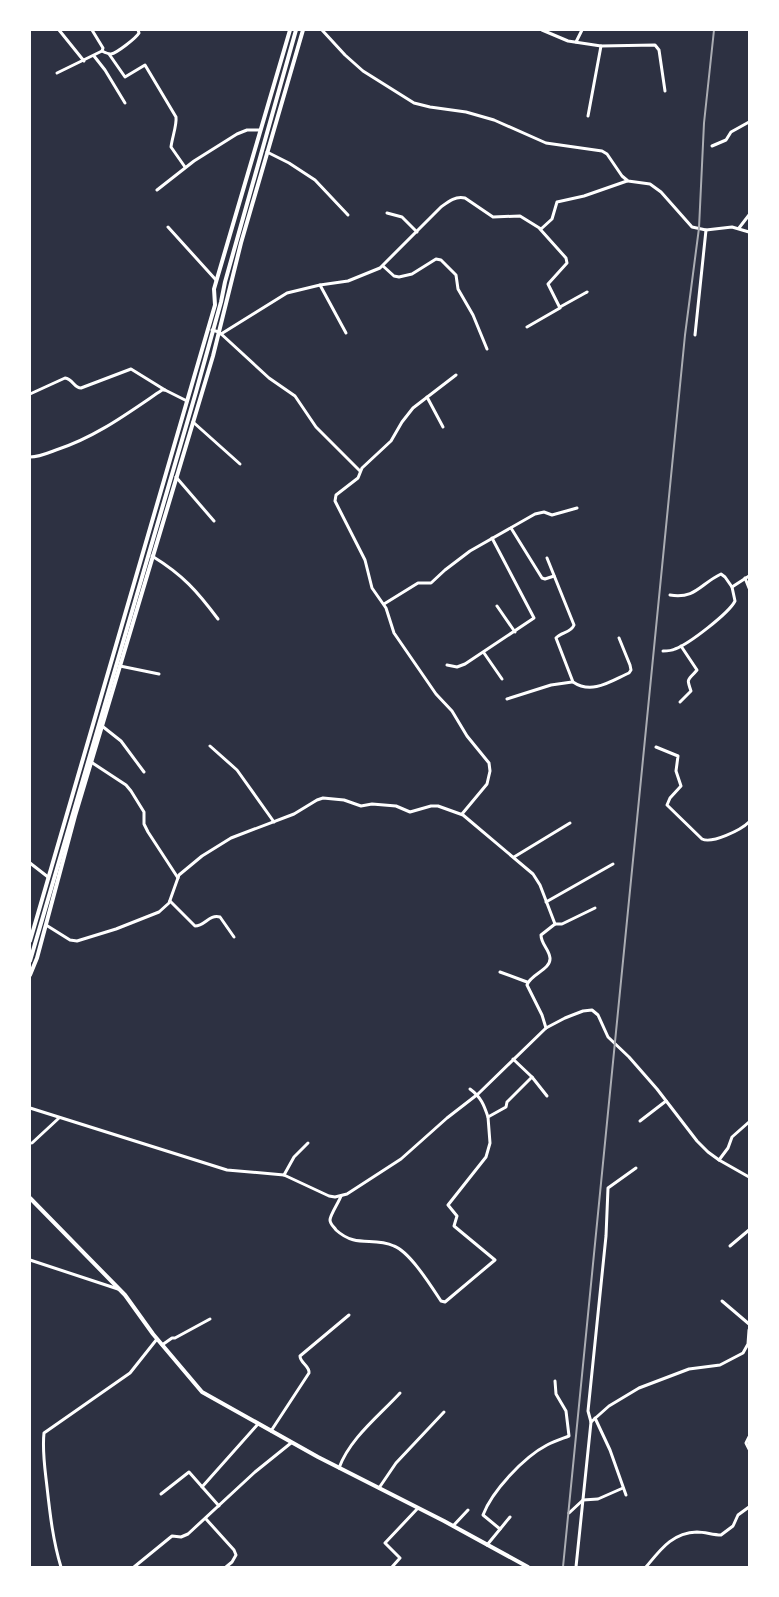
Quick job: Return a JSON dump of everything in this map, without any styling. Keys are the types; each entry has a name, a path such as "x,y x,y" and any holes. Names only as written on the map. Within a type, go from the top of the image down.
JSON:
{"street":[{"path":"59,30 84,62"},
{"path":"92,30 103,48 102,51"},
{"path":"109,54 136,37 139,33 138,30"},
{"path":"30,941 215,305 214,289 216,280 290,30"},
{"path":"30,961 196,392 296,30"},
{"path":"30,975 37,958 91,762 220,333 241,243 303,30"},
{"path":"322,30 345,56 363,71 408,100 430,107 460,111 494,120 546,143 602,151 607,154 622,176 628,181"},
{"path":"542,30 568,40 602,46 652,44 658,46 665,91"},
{"path":"576,42 582,30"},
{"path":"588,116 602,46"},
{"path":"57,73 84,62 102,51"},
{"path":"102,51 109,54 125,77 145,65 176,117 177,121 173,130 175,135 171,147 186,167"},
{"path":"94,56 106,70 126,103"},
{"path":"712,146 726,140 731,132 749,122"},
{"path":"157,190 186,167 238,134 247,130 259,130"},
{"path":"268,152 315,180 348,215"},
{"path":"539,229 543,228 552,219 557,202 584,196 628,181 645,182 656,187 692,227 706,230 726,227 739,228 749,232"},
{"path":"220,333 287,293 348,281 383,266 441,207 451,199 459,197 470,200 493,217 520,216 539,229 567,260 567,263 548,284 560,307"},
{"path":"386,213 402,217 417,232"},
{"path":"739,228 749,215"},
{"path":"168,227 216,280"},
{"path":"695,336 706,230"},
{"path":"383,266 394,276 399,277 412,274 436,259 441,260 456,275 458,289 473,315 487,349"},
{"path":"320,285 346,333"},
{"path":"527,327 587,292"},
{"path":"208,328 220,333 269,378 295,396 316,426 360,471"},
{"path":"30,394 65,378 70,380 76,387 81,388 131,369 187,401"},
{"path":"456,375 408,413 386,447 360,471 358,478 336,495 335,501 366,560 372,588 389,613 394,633 436,694 452,711 489,763 490,771 487,784 462,814"},
{"path":"30,457 37,457 78,443 100,432 162,390 165,390"},
{"path":"426,397 444,427"},
{"path":"192,422 240,464"},
{"path":"176,477 214,521"},
{"path":"384,604 418,583 431,583 459,559 492,538 541,512 552,515 577,508"},
{"path":"511,528 542,578 554,576"},
{"path":"447,665 452,667 462,666 534,620 534,616 492,538"},
{"path":"152,556 182,576 196,590 218,619"},
{"path":"547,558 574,625 571,630 558,635 556,641 573,682"},
{"path":"663,651 681,646 729,609 735,601 732,587 725,576 720,574 695,592 681,597 670,595"},
{"path":"732,587 747,577 749,588"},
{"path":"497,606 515,632"},
{"path":"507,699 551,685 573,682 584,688 593,688 629,673 631,670 630,666 619,638"},
{"path":"680,702 691,691 687,682 697,670 681,646"},
{"path":"484,652 502,679"},
{"path":"120,666 159,674"},
{"path":"102,726 121,740 144,772"},
{"path":"210,746 236,770 274,822"},
{"path":"656,747 678,756 676,771 681,786 670,798 667,805 702,839 707,841 716,839 738,830 749,822"},
{"path":"91,762 126,785 131,791 144,812 144,824 148,832 178,878"},
{"path":"45,924 70,940 83,940 159,912 165,908 170,900 178,878 202,856 231,838 294,814 323,798 344,800 361,806 372,804 396,806 410,812 430,806 438,806 462,814 514,857 536,879 555,924"},
{"path":"514,857 570,824"},
{"path":"30,863 48,877"},
{"path":"546,902 613,864"},
{"path":"170,900 195,926 199,926 211,917 220,917 234,937"},
{"path":"527,982 549,962 549,956 540,938 541,935 555,924 562,924 595,908"},
{"path":"500,972 527,982"},
{"path":"527,982 531,997 542,1015 546,1028"},
{"path":"30,1108 227,1170 284,1175 329,1196 341,1196 391,1166 478,1094 546,1028 588,1010 595,1011 608,1037 629,1057 697,1141 719,1160 749,1177"},
{"path":"513,1059 532,1077 547,1096"},
{"path":"488,1117 506,1107 507,1102 532,1077"},
{"path":"341,1196 330,1218 331,1224 349,1240 396,1246 422,1272 441,1301 445,1302 495,1260 454,1226 457,1216 448,1205 486,1157 490,1143 488,1117 483,1102 478,1094 470,1089"},
{"path":"640,1121 666,1102"},
{"path":"32,1143 59,1118"},
{"path":"719,1160 728,1148 732,1137 749,1122"},
{"path":"284,1175 294,1157 308,1143"},
{"path":"576,1567 591,1422 588,1411 606,1236 608,1188 636,1168"},
{"path":"30,1198 119,1289 157,1340 202,1392 291,1443 453,1526 528,1567"},
{"path":"730,1246 749,1230"},
{"path":"30,1260 119,1289"},
{"path":"722,1301 749,1324"},
{"path":"271,1432 309,1373 309,1369 301,1361 300,1356 349,1315"},
{"path":"162,1345 210,1319"},
{"path":"591,1422 609,1406 639,1388 689,1369 716,1366 745,1351 749,1340 749,1330"},
{"path":"61,1567 50,1511 43,1445 44,1433 130,1373 157,1340"},
{"path":"500,1529 483,1515 500,1487 533,1454 554,1441 569,1436 566,1412 556,1394 554,1381"},
{"path":"339,1468 352,1444 400,1393"},
{"path":"379,1488 396,1463 444,1412"},
{"path":"595,1418 610,1450 626,1495"},
{"path":"202,1487 258,1424"},
{"path":"749,1438 746,1443 749,1449"},
{"path":"134,1567 172,1536 184,1536 206,1520 255,1472 291,1443"},
{"path":"161,1494 189,1472 219,1506"},
{"path":"569,1513 584,1500 598,1499 623,1488"},
{"path":"646,1567 674,1538 699,1532 721,1535 733,1526 738,1515 749,1507"},
{"path":"392,1567 400,1558 385,1543 418,1508"},
{"path":"453,1526 468,1510"},
{"path":"488,1545 510,1517"},
{"path":"206,1520 234,1550 236,1555 226,1567"}],"railway":[{"path":"563,1567 685,335 699,228 704,123 714,30"}]}
